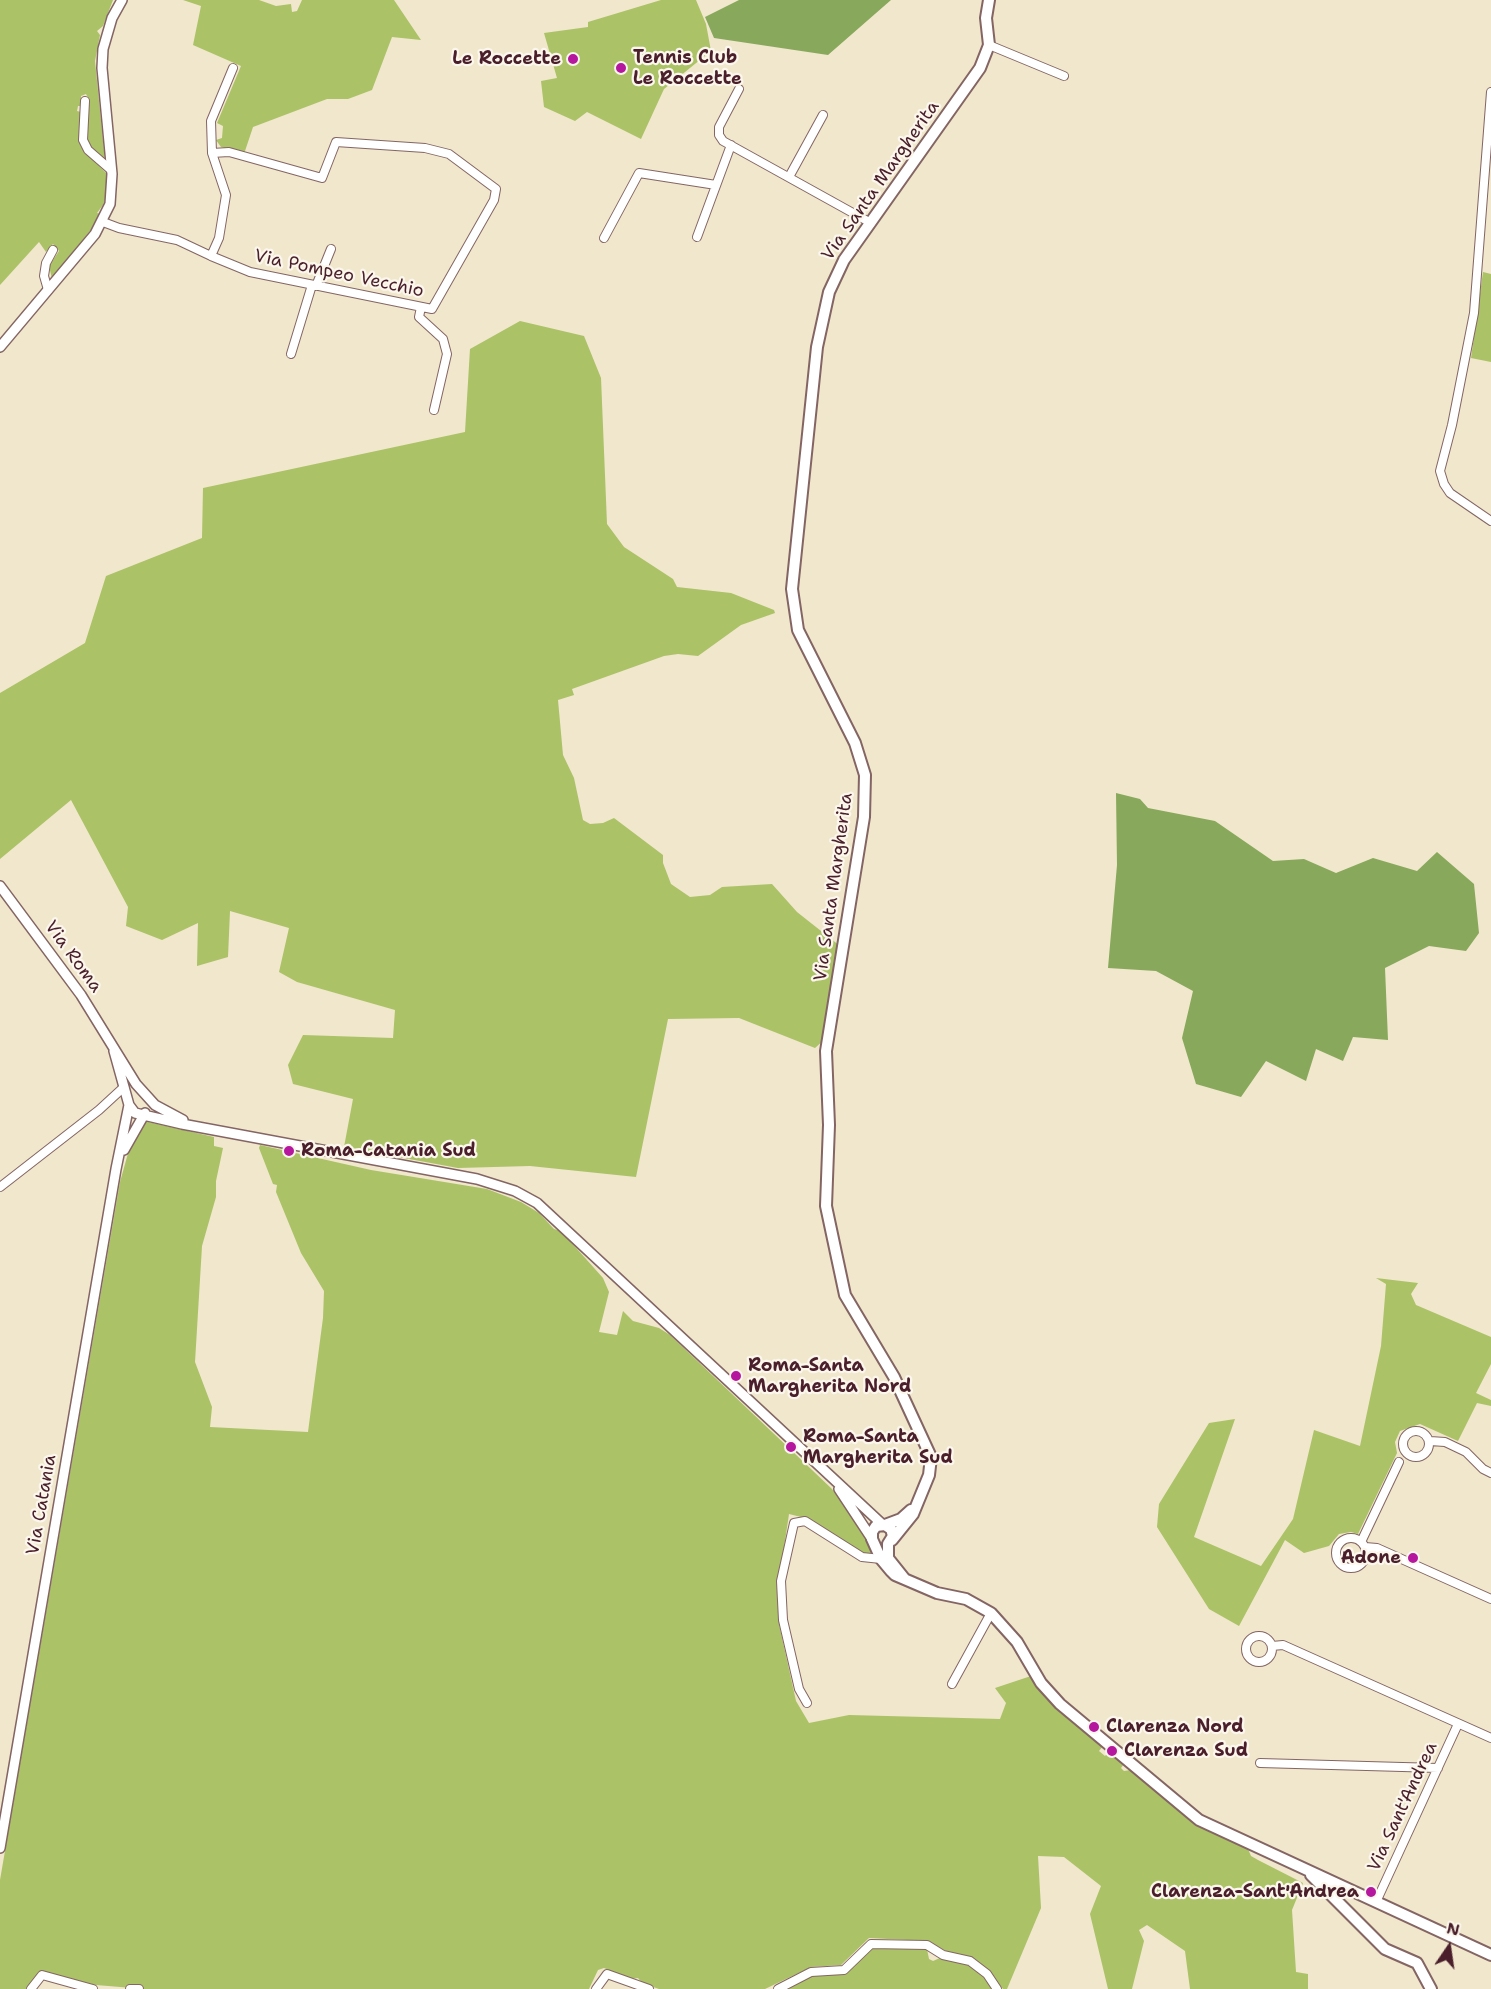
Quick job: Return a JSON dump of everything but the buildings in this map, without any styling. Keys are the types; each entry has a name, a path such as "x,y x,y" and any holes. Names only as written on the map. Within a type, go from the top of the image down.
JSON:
{"main road":[{"name":"Via Santa Margherita","path":"890,1542 905,1527 919,1501 931,1466 931,1457 888,1365 845,1295 827,1216 826,1051 864,817 865,775 855,742 798,630 793,603 803,468 821,319 837,274 980,68 989,45 986,18 989,0"},
{"path":"919,1501 906,1516 873,1529 873,1541 881,1559 891,1571 937,1593 966,1599 991,1613 1017,1642 1035,1673 1060,1704 1199,1820 1491,1955"},
{"path":"884,1525 893,1533 887,1552 891,1564 904,1578"},
{"path":"873,1541 881,1546 890,1542"},
{"path":"1306,1871 1385,1949 1417,1963 1431,1989"},
{"path":"1338,1902 1338,1893 1345,1887"}],"street":[{"path":"0,347 100,226 113,192 102,68 107,34 122,0"},
{"path":"989,45 1064,76"},
{"path":"211,256 219,238 226,195 212,153 211,122 233,68"},
{"path":"740,89 718,131 723,141 871,223"},
{"path":"1491,92 1474,313 1452,424 1440,471 1450,493 1491,521"},
{"path":"85,101 83,140 88,150 111,170"},
{"path":"789,177 823,115"},
{"name":"Via Pompeo Vecchio","path":"100,226 177,240 250,272 432,309 494,200 496,189 462,161 438,150 336,142 322,178 229,152 212,153"},
{"path":"697,237 730,145"},
{"path":"604,237 639,173 716,185"},
{"path":"291,354 314,285 331,249"},
{"path":"48,290 45,276 46,263 53,250"},
{"path":"421,307 419,317 443,339 447,354 434,410"},
{"name":"Via Roma","path":"0,886 81,995 114,1051"},
{"path":"114,1051 129,1104 142,1113 209,1129 477,1179 515,1191 537,1203 884,1525"},
{"path":"114,1051 148,1098 149,1106 142,1113 116,1169"},
{"path":"0,1187 99,1110 124,1087"},
{"path":"116,1169 129,1104 135,1095 141,1093 174,1117 209,1129"},
{"name":"Via Catania","path":"0,1848 116,1169"},
{"path":"1430,1441 1445,1442 1466,1452 1483,1469 1491,1473"},
{"path":"1399,1462 1363,1545 1377,1548 1491,1599"},
{"path":"831,1478 857,1513 873,1541"},
{"path":"807,1703 801,1695 794,1674 783,1620 781,1581 794,1523 805,1521 862,1557 881,1559"},
{"path":"952,1684 991,1613"},
{"path":"1272,1646 1283,1645 1491,1738"},
{"name":"Via Sant'Andrea","path":"1376,1902 1458,1724"},
{"path":"1260,1763 1438,1767"},
{"path":"778,1989 811,1972 844,1970 871,1944 927,1945 943,1955 970,1961 987,1974 997,1989"},
{"path":"596,1989 607,1974 649,1989"},
{"path":"31,1989 42,1975 93,1989"},
{"path":"130,1989 139,1989"}],"green space":[{"path":"0,0 113,0 103,26 97,31 100,35 95,61 105,161 87,143 88,98 86,94 81,96 81,106 78,106 77,111 81,112 79,138 82,148 106,173 107,194 97,213 100,214 93,227 52,279 49,266 59,251 53,244 46,252 39,242 0,285"},
{"path":"183,0 259,0 276,6 291,4 292,12 297,11 302,0 394,0 421,40 392,37 372,90 348,99 327,99 253,127 244,154 221,147 216,140 222,138 223,126 217,123 241,66 193,45 201,6"},
{"name":"Tennis Club Le Roccette","path":"661,0 696,0 706,24 711,51 664,89 641,139 587,112 575,121 544,107 541,81 557,78 544,33 588,27 588,22"},
{"path":"739,0 891,0 828,55 714,38 705,17"},
{"path":"1483,272 1491,274 1491,362 1471,358"},
{"path":"520,321 584,336 601,378 607,524 624,547 673,579 677,587 731,593 774,610 775,613 741,625 698,656 678,654 664,656 572,689 574,695 558,700 563,755 574,778 583,820 590,824 603,823 614,818 663,855 663,863 671,884 690,897 710,895 722,887 772,884 797,912 840,946 824,1040 815,1048 739,1018 668,1019 636,1177 530,1166 458,1168 344,1147 353,1099 293,1084 288,1065 303,1035 393,1038 395,1010 297,982 279,972 289,928 230,911 228,957 197,966 198,923 162,940 126,926 128,907 71,800 0,859 0,693 85,643 106,576 202,538 203,488 465,432 470,349"},
{"path":"1116,793 1140,799 1148,808 1215,821 1273,861 1304,859 1336,873 1373,858 1417,871 1437,852 1474,884 1479,933 1466,951 1429,946 1385,968 1388,1040 1353,1037 1343,1061 1316,1049 1306,1081 1266,1061 1241,1097 1196,1084 1182,1038 1193,991 1156,971 1108,968 1117,865"},
{"path":"144,1121 214,1137 214,1146 223,1148 216,1181 216,1197 202,1246 195,1362 212,1407 210,1427 308,1432 323,1318 324,1291 301,1253 276,1192 277,1185 273,1184 259,1148 260,1145 371,1170 487,1189 521,1202 539,1213 554,1229 561,1231 603,1278 609,1292 599,1332 617,1335 623,1311 633,1321 659,1328 670,1335 832,1489 856,1519 877,1556 861,1553 809,1519 789,1514 779,1582 779,1624 796,1701 809,1723 849,1715 1000,1719 1006,1703 995,1688 1031,1676 1049,1701 1103,1746 1099,1751 1105,1756 1109,1752 1124,1764 1121,1768 1124,1771 1131,1770 1197,1825 1248,1849 1251,1856 1303,1883 1292,1910 1296,1972 1308,1974 1308,1989 1190,1989 1185,1951 1147,1925 1139,1930 1144,1941 1132,1989 1108,1989 1090,1914 1101,1886 1064,1857 1038,1856 1041,1908 1007,1989 1003,1989 990,1972 971,1957 950,1953 927,1941 869,1938 841,1965 811,1967 765,1989 659,1989 642,1983 638,1978 630,1979 604,1968 598,1970 589,1989 145,1989 96,1985 41,1971 27,1989 0,1989 0,1880 120,1182 132,1139"},
{"path":"1376,1278 1418,1283 1411,1294 1416,1305 1491,1337 1491,1364 1476,1393 1491,1400 1491,1406 1477,1403 1458,1441 1420,1424 1400,1431 1395,1442 1397,1453 1358,1534 1351,1532 1339,1534 1329,1546 1304,1553 1285,1540 1239,1626 1209,1609 1157,1527 1159,1504 1209,1423 1235,1419 1194,1537 1261,1566 1293,1519 1314,1430 1360,1446 1381,1346 1386,1284"},
{"path":"874,1947 927,1949 929,1959 933,1961 940,1958 970,1965 987,1978 994,1989 782,1989 812,1974 847,1972"}],"place":[{"name":"Le Roccette","path":"573,59"},
{"name":"Tennis Club Le Roccette","path":"621,68"},
{"name":"Roma-Catania Sud","path":"289,1151"},
{"name":"Roma-Santa Margherita Nord","path":"736,1376"},
{"name":"Roma-Santa Margherita Sud","path":"791,1447"},
{"name":"Adone","path":"1413,1558"},
{"name":"Clarenza Nord","path":"1094,1727"},
{"name":"Clarenza Sud","path":"1112,1751"},
{"name":"Clarenza-Sant'Andrea","path":"1371,1892"}]}
